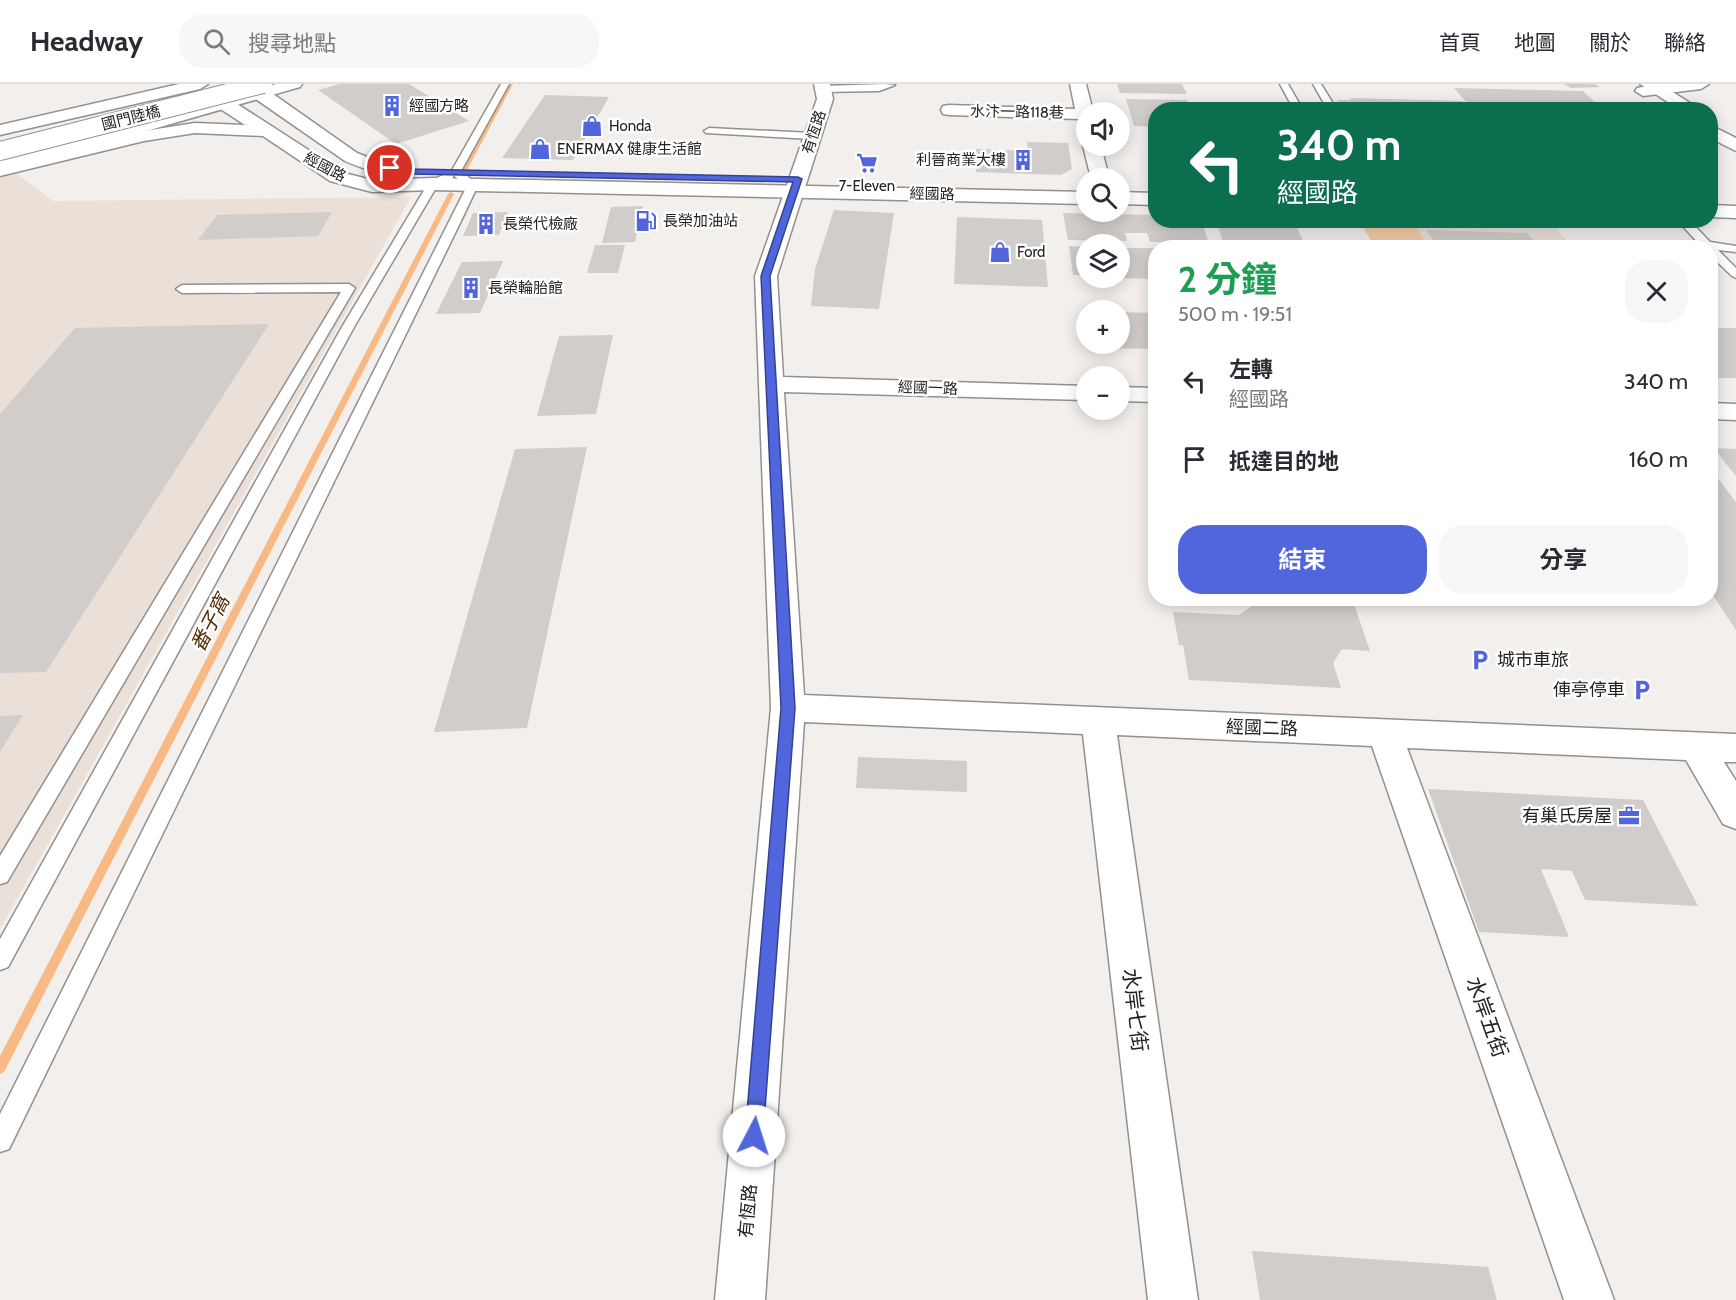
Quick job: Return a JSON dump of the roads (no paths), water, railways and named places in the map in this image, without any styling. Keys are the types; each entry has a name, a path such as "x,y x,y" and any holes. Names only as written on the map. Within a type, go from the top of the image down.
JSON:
{"street":[{"path":"0,130 200,84"},
{"name":"國門陸橋","path":"0,144 236,84"},
{"name":"經國路","path":"242,84 261,89 351,157 368,165 412,171 1076,198"},
{"path":"0,168 225,104 261,89 294,84"},
{"path":"1078,84 1082,102"},
{"path":"1645,87 1701,84"},
{"name":"有恆路","path":"740,1300 788,708 766,276 825,99 822,86"},
{"path":"1645,87 1664,102"},
{"path":"1645,87 1676,102"},
{"name":"國門陸橋","path":"0,151 261,89"},
{"name":"經國路","path":"225,104 268,131 310,162 337,177 372,186 433,184 1076,185"},
{"name":"水汴一路118巷","path":"949,111 1076,116"},
{"path":"1718,124 1736,134"},
{"path":"0,168 144,136 195,128 268,131"},
{"path":"1718,135 1736,146"},
{"path":"1130,186 1148,187"},
{"path":"1130,198 1148,199"},
{"path":"1718,199 1736,199"},
{"path":"1718,211 1736,212"},
{"name":"經國一路","path":"771,384 1076,393"},
{"path":"1130,394 1148,395"},
{"path":"1718,411 1736,411"},
{"name":"經國二路","path":"788,708 1736,748"},
{"name":"水岸七街","path":"1098,721 1173,1300"},
{"name":"水岸五街","path":"1384,733 1589,1300"},
{"path":"1696,746 1736,813"}],"lane":[{"path":"0,960 343,337 433,184 456,172 505,84"},
{"path":"1284,84 1294,102"},
{"path":"1317,84 1328,102"},
{"path":"822,86 879,88 891,85"},
{"path":"709,131 812,136"},
{"path":"0,1140 473,185 456,172"},
{"path":"1690,228 1702,240"},
{"path":"1724,261 1736,249"},
{"path":"1724,261 1736,255"},
{"path":"0,875 349,288 182,289"}],"waterway":[{"name":"番子窩","path":"464,170 511,84"},
{"name":"番子窩","path":"0,1068 451,194"}],"place":[{"name":"經國方略","path":"392,106"},
{"name":"Honda","path":"592,126"},
{"name":"ENERMAX 健康生活館","path":"540,149"},
{"name":"利晉商業大樓","path":"1023,160"},
{"name":"7-Eleven","path":"867,163"},
{"name":"長榮加油站","path":"646,221"},
{"name":"長榮代檢廠","path":"486,224"},
{"name":"Ford","path":"1000,252"},
{"name":"長榮輪胎館","path":"471,288"},
{"name":"城市車旅","path":"1480,660"},
{"name":"俥亭停車","path":"1642,690"},
{"name":"有巢氏房屋","path":"1629,816"}]}
